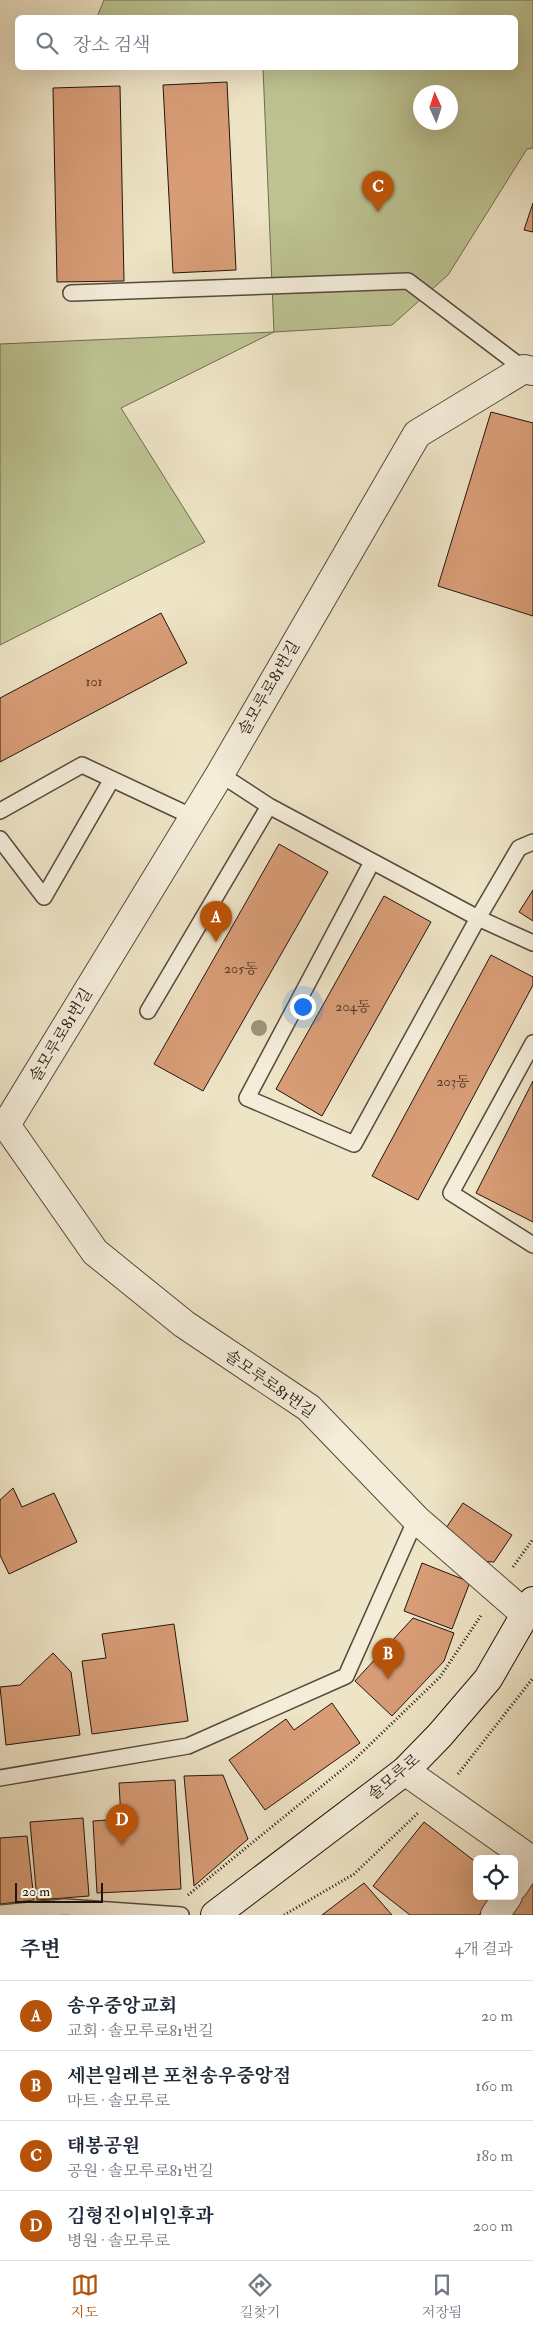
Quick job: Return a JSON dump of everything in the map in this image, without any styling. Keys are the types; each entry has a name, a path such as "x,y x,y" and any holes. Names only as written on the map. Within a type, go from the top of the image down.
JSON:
{"street":[{"name":"솔모루로81번길","path":"529,370 417,434 220,774 6,1125 95,1252 184,1324 309,1408 416,1519 498,1590 529,1607"},
{"name":"솔모루로","path":"215,1915 405,1771 440,1735 488,1679 529,1607"},
{"path":"405,1771 532,1860 518,1880"},
{"path":"495,1915 505,1900"}],"lane":[{"path":"71,293 408,281 529,370"},
{"path":"0,811 82,765 193,817"},
{"path":"220,774 269,806 372,862 478,918 533,943"},
{"path":"0,839 44,897 112,779"},
{"path":"148,1011 269,806"},
{"path":"372,862 247,1098 354,1144 478,918 519,848 533,842"},
{"path":"533,1043 451,1193 533,1245"},
{"path":"0,1778 188,1746 346,1676 416,1519"},
{"path":"0,1913 65,1907 182,1915"}],"path":[{"path":"158,1913 192,1893 354,1760 440,1677 533,1539"},
{"path":"284,1915 354,1874 438,1795 459,1772 533,1678"}],"green space":[{"path":"104,0 533,0 533,148 527,149 448,275 392,325 274,332 263,70 518,70 518,15 98,15"},
{"path":"274,332 121,408 205,542 0,645 0,344"}],"building":[{"path":"227,82 236,270 173,273 163,85"},
{"path":"120,86 124,281 57,282 53,88"},
{"path":"533,203 533,232 524,230"},
{"path":"491,412 533,423 533,616 438,586"},
{"path":"161,613 187,663 0,762 0,698"},
{"path":"279,844 328,872 203,1091 154,1064"},
{"path":"533,890 533,921 519,912"},
{"path":"384,896 431,922 322,1116 276,1089"},
{"path":"491,955 533,977 533,985 418,1200 372,1176"},
{"path":"533,1081 533,1222 476,1193"},
{"path":"13,1488 22,1507 54,1493 77,1542 9,1574 0,1555 0,1500"},
{"path":"463,1503 512,1535 494,1562 475,1561 440,1537"},
{"path":"422,1563 470,1582 452,1629 404,1611"},
{"path":"413,1618 454,1633 444,1661 392,1716 355,1681"},
{"path":"174,1624 188,1721 92,1734 82,1661 106,1658 102,1634"},
{"path":"53,1653 71,1672 80,1735 6,1745 0,1687 20,1685"},
{"path":"332,1703 360,1743 265,1810 229,1760 286,1719 294,1730"},
{"path":"223,1775 248,1839 194,1886 184,1776"},
{"path":"175,1780 181,1889 97,1893 93,1821 121,1819 119,1783"},
{"path":"83,1818 89,1896 37,1900 30,1822"},
{"path":"424,1822 473,1860 473,1900 491,1900 479,1915 410,1915 373,1886"},
{"path":"27,1836 34,1900 0,1904 0,1838"},
{"path":"528,1879 533,1882 533,1915 509,1915"},
{"path":"364,1883 392,1915 322,1915"}],"place":[{"name":"태봉공원","path":"378,212"},
{"name":"송우중앙교회","path":"216,942"},
{"name":"세븐일레븐 포천송우중앙점","path":"388,1679"},
{"name":"김형진이비인후과","path":"122,1845"}]}
